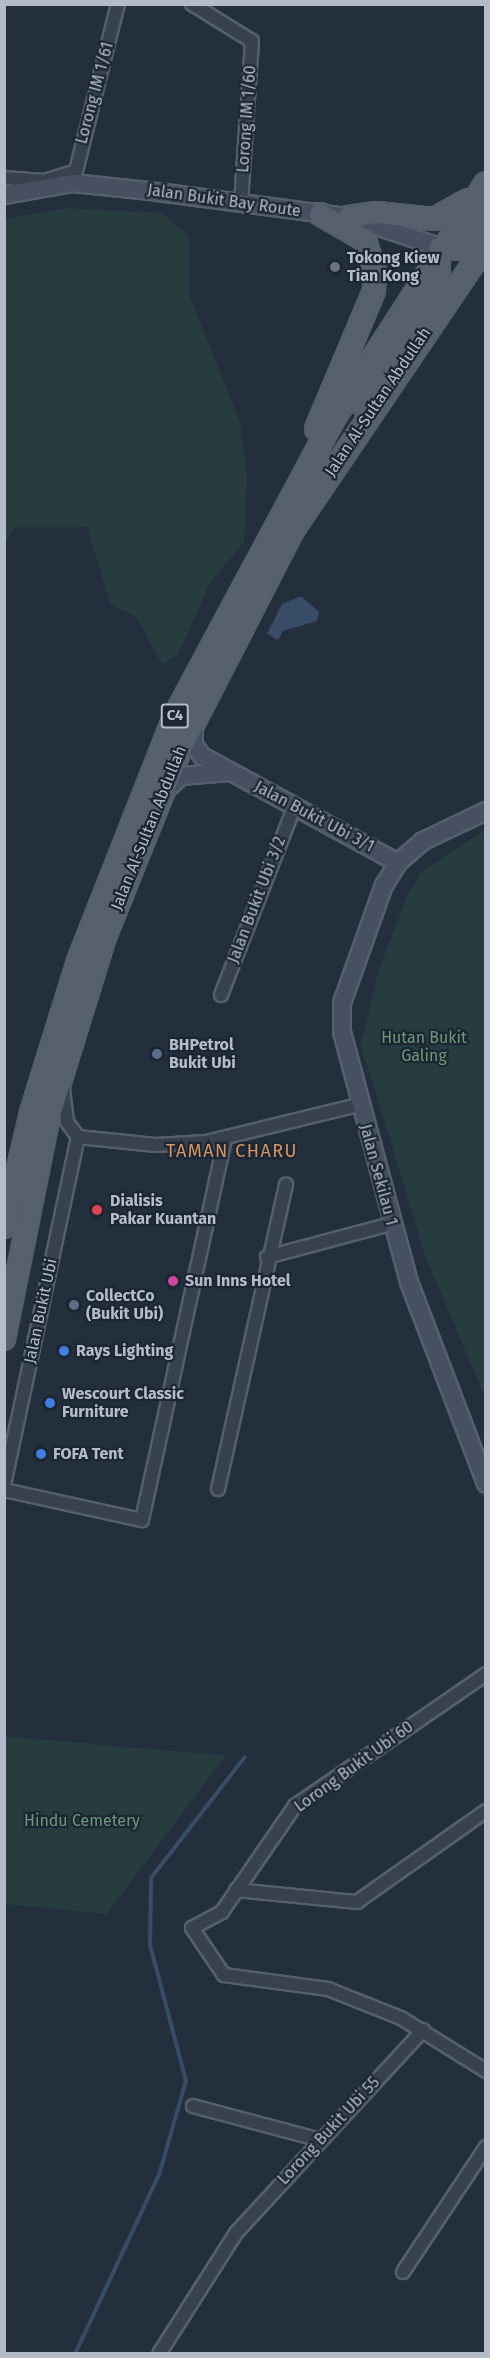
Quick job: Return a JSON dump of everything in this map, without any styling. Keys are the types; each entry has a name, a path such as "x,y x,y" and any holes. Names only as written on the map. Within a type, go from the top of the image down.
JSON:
{"main road":[{"path":"348,217 377,213 434,219 482,188"},
{"path":"284,528 375,378 438,283 440,247 482,188"},
{"path":"284,528 374,291 374,256 365,240 321,214"},
{"path":"440,247 460,249 486,219"},
{"name":"Jalan Al-Sultan Abdullah","path":"4,1227 50,1047 143,788 284,528 486,245"},
{"name":"Jalan Al-Sultan Abdullah","path":"4,1339 48,1121 105,937 158,800 284,528"}],"street":[{"name":"Lorong IM 1/61","path":"74,177 118,4"},
{"name":"Lorong IM 1/60","path":"192,4 249,35 241,203"},
{"path":"4,178 44,181 74,177"},
{"name":"Jalan Bukit Bay Route","path":"4,195 74,177 348,217 440,247"},
{"name":"Jalan Bukit Ubi 3/1","path":"194,720 197,751 230,772 398,863"},
{"path":"158,800 181,776 230,772"},
{"name":"Jalan Bukit Ubi 3/2","path":"221,995 295,806"},
{"name":"Jalan Sekilau 1","path":"486,811 423,841 398,863 384,885 342,1003 343,1046 391,1224 486,1484"},
{"path":"64,1071 63,1104 78,1137 156,1145 225,1140 358,1104"},
{"name":"Jalan Bukit Ubi","path":"4,1485 78,1137"},
{"path":"4,1490 142,1520 225,1140"},
{"path":"218,1489 267,1257 286,1184"},
{"path":"267,1257 391,1224"},
{"name":"Lorong Bukit Ubi 60","path":"423,2030 328,1989 224,1975 192,1929 216,1918 295,1806 486,1674"},
{"path":"236,1890 357,1902 486,1811"},
{"path":"423,2030 486,2070"},
{"name":"Lorong Bukit Ubi 55","path":"159,2354 236,2233 423,2030"},
{"path":"193,2106 321,2140"},
{"path":"403,2272 486,2147"}],"green space":[{"path":"69,208 162,213 189,236 189,294 240,422 247,478 244,542 209,585 178,655 162,664 137,618 110,603 87,527 15,527 5,543 5,219"},
{"name":"Hutan Bukit Galing","path":"485,830 485,1397 426,1258 361,1045 378,972 408,894 421,872"},
{"name":"Hindu Cemetery","path":"5,1736 226,1755 107,1914 5,1904"}],"water":[{"path":"301,596 319,612 317,621 283,631 278,640 267,634 282,604"}],"waterway":[{"path":"75,2354 159,2175 186,2081 150,1945 151,1878 245,1757"}],"place":[{"name":"Tokong Kiew Tian Kong","path":"335,267"},
{"name":"BHPetrol Bukit Ubi","path":"157,1054"},
{"name":"Dialisis Pakar Kuantan","path":"97,1210"},
{"name":"Sun Inns Hotel","path":"173,1281"},
{"name":"CollectCo (Bukit Ubi)","path":"74,1305"},
{"name":"Rays Lighting","path":"64,1351"},
{"name":"Wescourt Classic Furniture","path":"50,1403"},
{"name":"FOFA Tent","path":"41,1454"}],"district":[{"name":"TAMAN CHARU","path":"232,1151"}]}
